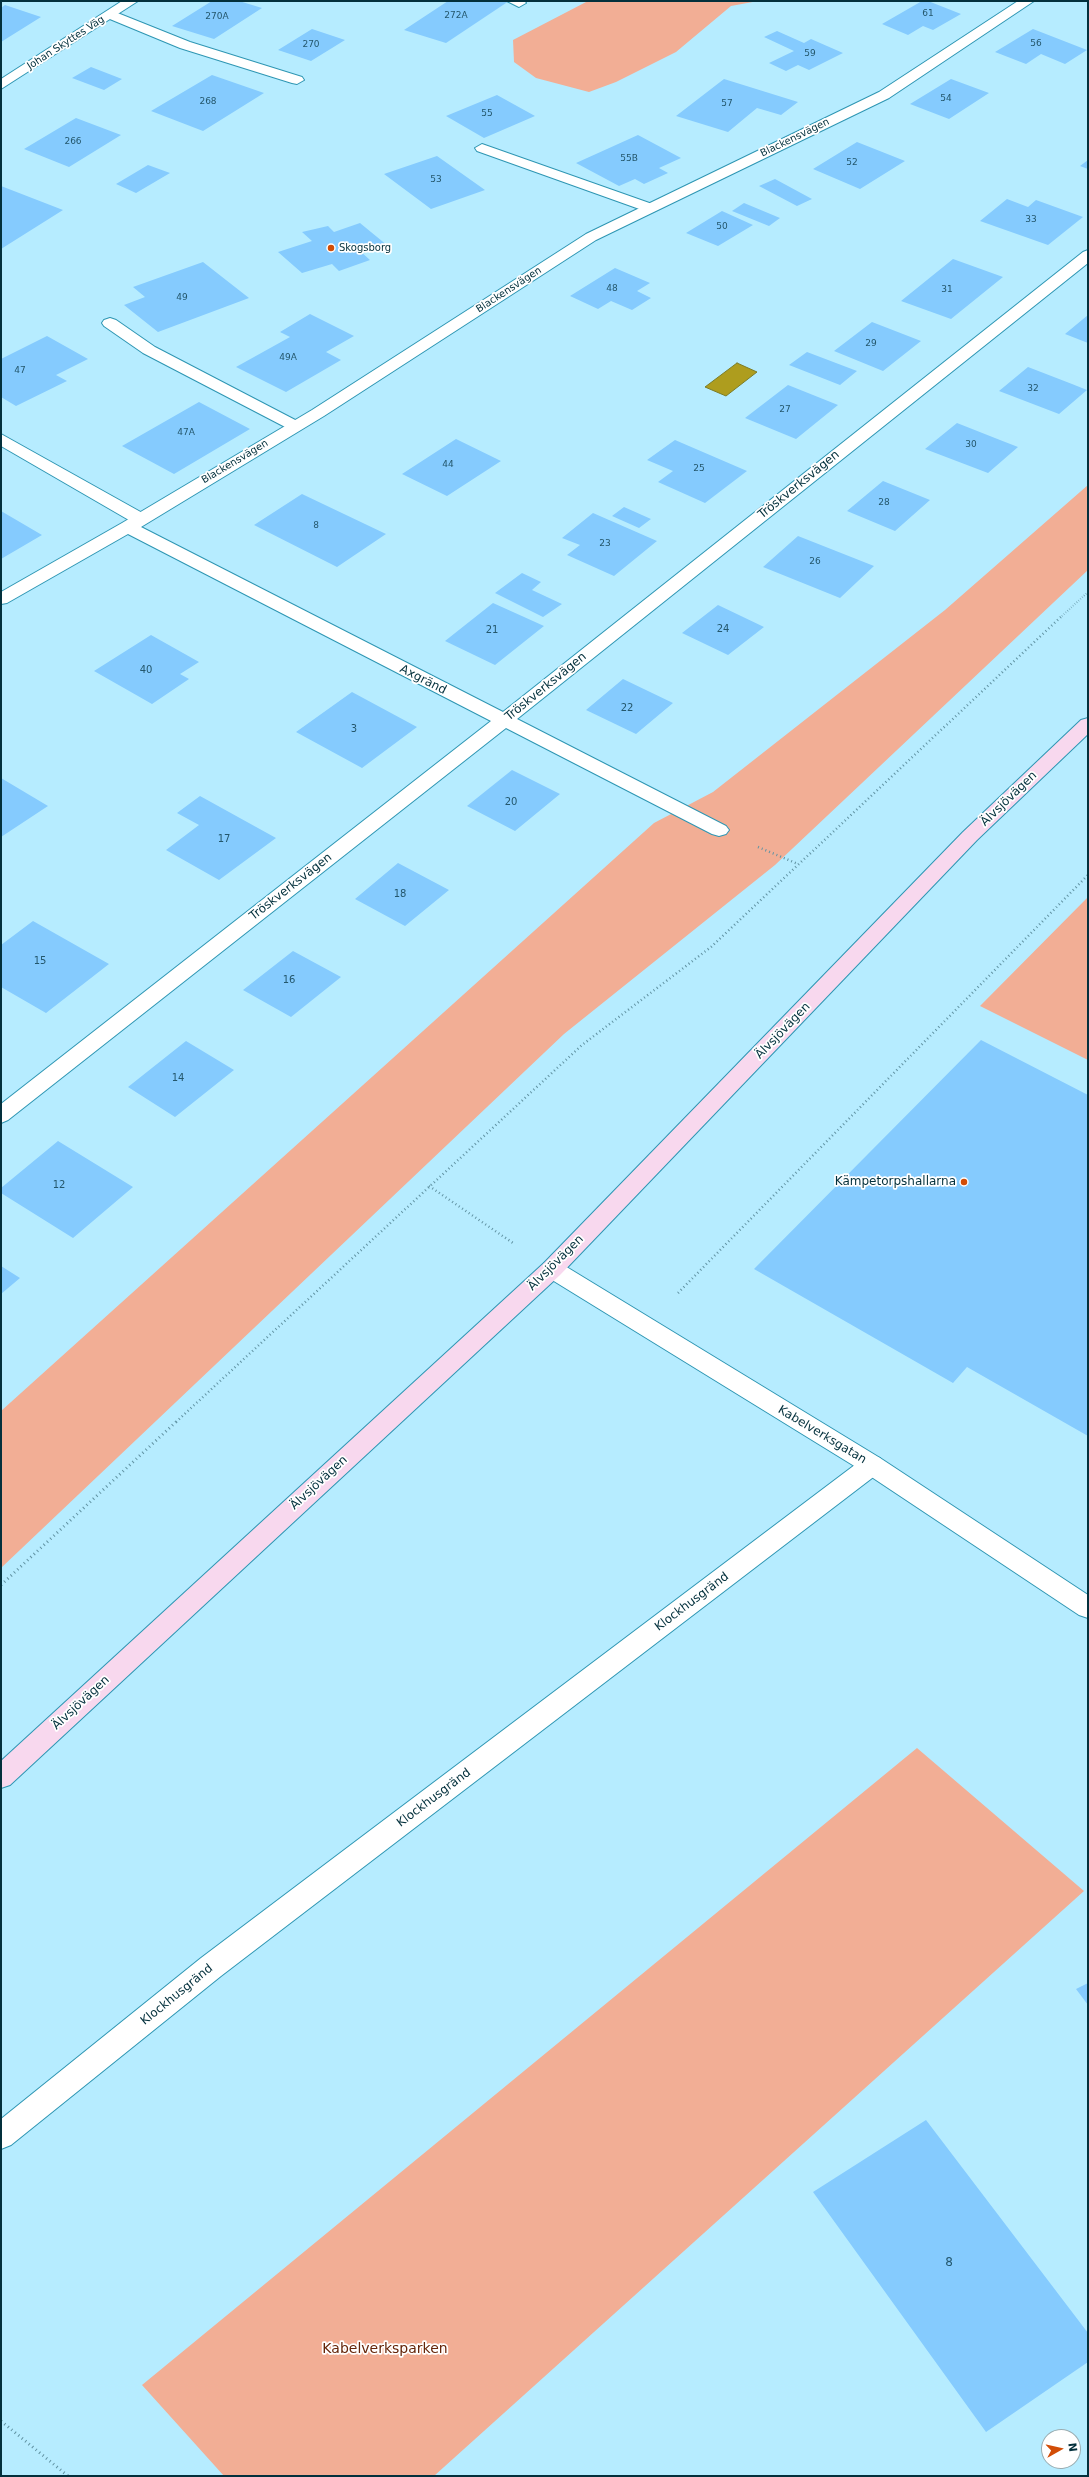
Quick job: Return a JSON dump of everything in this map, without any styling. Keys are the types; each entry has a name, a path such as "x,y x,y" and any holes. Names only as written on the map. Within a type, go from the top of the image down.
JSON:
{"main road":[{"name":"Älvsjövägen","path":"1,1777 552,1269 970,836 1088,724"}],"street":[{"name":"Johan Skyttes Väg","path":"1,85 131,1"},
{"name":"Blackensvägen","path":"1,599 134,523 295,426 592,237 884,94 1027,1"},
{"path":"110,14 184,45 297,80"},
{"path":"482,148 650,208"},
{"name":"Tröskverksvägen","path":"1,1115 503,721 1088,255"},
{"path":"110,324 149,350 295,426"},
{"name":"Axgränd","path":"1,440 134,523 503,721 719,830"},
{"name":"Kabelverksgatan","path":"552,1269 872,1465 1088,1608"},
{"name":"Klockhusgränd","path":"1,2136 211,1967 872,1465"}],"path":[{"path":"1,1585 130,1467 429,1186 582,1045 711,947 1088,592"},
{"path":"645,1326 1088,875"},
{"path":"429,1186 552,1269"},
{"path":"1,2421 68,2476"}],"green space":[{"path":"588,1 758,1 731,6 676,52 616,82 589,92 536,78 514,62 513,40"},
{"path":"1088,485 1088,570 775,865 564,1034 1,1568 1,1411 654,823 713,792 945,610"},
{"path":"1088,897 1088,1060 980,1006"},
{"name":"Kabelverksparken","path":"917,1748 1084,1891 434,2476 224,2476 142,2385"}],"shaded area":[{"path":"737,363 757,372 726,396 705,387"}],"building":[{"path":"212,1 239,1 262,8 214,39 172,26"},
{"path":"448,1 509,1 446,43 404,30"},
{"path":"922,1 928,1 961,14 933,30 923,26 908,35 882,24"},
{"path":"5,5 41,17 1,42 1,8"},
{"path":"312,29 345,40 311,61 278,50"},
{"path":"1033,29 1087,50 1065,64 1041,54 1026,64 995,52"},
{"path":"777,31 804,43 811,39 843,53 809,70 798,65 786,71 769,63 794,51 764,37"},
{"path":"91,67 122,79 104,90 72,78"},
{"path":"212,75 264,93 203,131 151,111"},
{"path":"724,79 798,102 781,115 757,108 728,132 676,116"},
{"path":"951,79 989,93 949,119 910,104"},
{"path":"497,95 535,116 484,138 446,116"},
{"path":"76,118 121,135 69,167 24,149"},
{"path":"638,135 681,158 659,168 668,173 644,184 635,179 619,186 576,163"},
{"path":"857,142 905,161 860,189 813,169"},
{"path":"437,156 485,190 431,209 384,174"},
{"path":"1088,160 1088,169 1080,166"},
{"path":"148,165 170,173 136,193 116,184"},
{"path":"775,179 812,199 797,206 759,186"},
{"path":"1,186 63,210 1,249"},
{"path":"1007,199 1028,207 1036,200 1083,217 1048,245 980,221"},
{"path":"744,203 780,218 769,226 732,211"},
{"path":"722,211 753,225 718,246 686,233"},
{"name":"Skogsborg","path":"360,223 388,246 360,251 370,260 339,271 332,264 302,273 278,252 312,241 302,232 328,226 334,232"},
{"path":"953,259 1003,277 951,319 901,301"},
{"path":"203,262 249,298 158,332 124,305 145,297 133,287"},
{"path":"615,268 650,283 637,291 651,298 632,310 611,301 598,309 570,296"},
{"path":"310,314 354,336 326,352 341,360 286,392 236,367 290,337 280,332"},
{"path":"1088,315 1088,343 1065,334"},
{"path":"872,322 921,341 883,371 834,351"},
{"path":"47,336 88,359 56,375 67,381 16,406 1,397 1,359"},
{"path":"807,352 857,371 840,385 789,365"},
{"path":"1028,367 1087,390 1059,414 999,391"},
{"path":"788,385 838,405 796,439 745,418"},
{"path":"199,402 250,429 174,474 122,446"},
{"path":"957,423 1018,447 988,473 925,449"},
{"path":"456,439 501,461 447,496 402,474"},
{"path":"675,440 747,471 705,503 658,482 673,471 647,460"},
{"path":"883,481 930,500 895,531 847,511"},
{"path":"302,494 386,534 337,567 254,525"},
{"path":"624,507 651,519 639,528 612,516"},
{"path":"1,511 42,535 1,559"},
{"path":"593,513 657,541 614,576 567,555 580,545 562,538"},
{"path":"798,536 874,566 840,598 763,567"},
{"path":"522,573 541,582 532,590 562,604 543,617 495,593"},
{"path":"493,603 544,626 495,665 445,641"},
{"path":"718,605 764,627 728,655 682,633"},
{"path":"151,635 199,662 180,674 189,679 152,704 94,671"},
{"path":"623,679 673,703 636,734 586,710"},
{"path":"352,692 417,727 362,768 296,732"},
{"path":"512,770 560,794 515,831 467,806"},
{"path":"1,778 48,806 1,837"},
{"path":"200,796 276,838 219,880 166,850 199,825 177,813"},
{"path":"398,863 449,890 405,926 355,899"},
{"path":"33,921 109,964 46,1013 1,987 1,945"},
{"path":"293,951 341,977 291,1017 243,990"},
{"name":"Kämpetorpshallarna","path":"981,1040 1088,1095 1088,1436 967,1367 953,1383 754,1269"},
{"path":"186,1041 234,1070 175,1117 128,1087"},
{"path":"58,1141 133,1187 73,1238 1,1193 1,1188"},
{"path":"1,1266 20,1278 1,1294"},
{"path":"1088,1983 1088,2005 1076,1989"},
{"path":"926,2120 1088,2333 1088,2362 986,2432 813,2192"}],"place":[{"name":"Skogsborg","path":"331,248"},
{"name":"Kämpetorpshallarna","path":"964,1182"}]}
